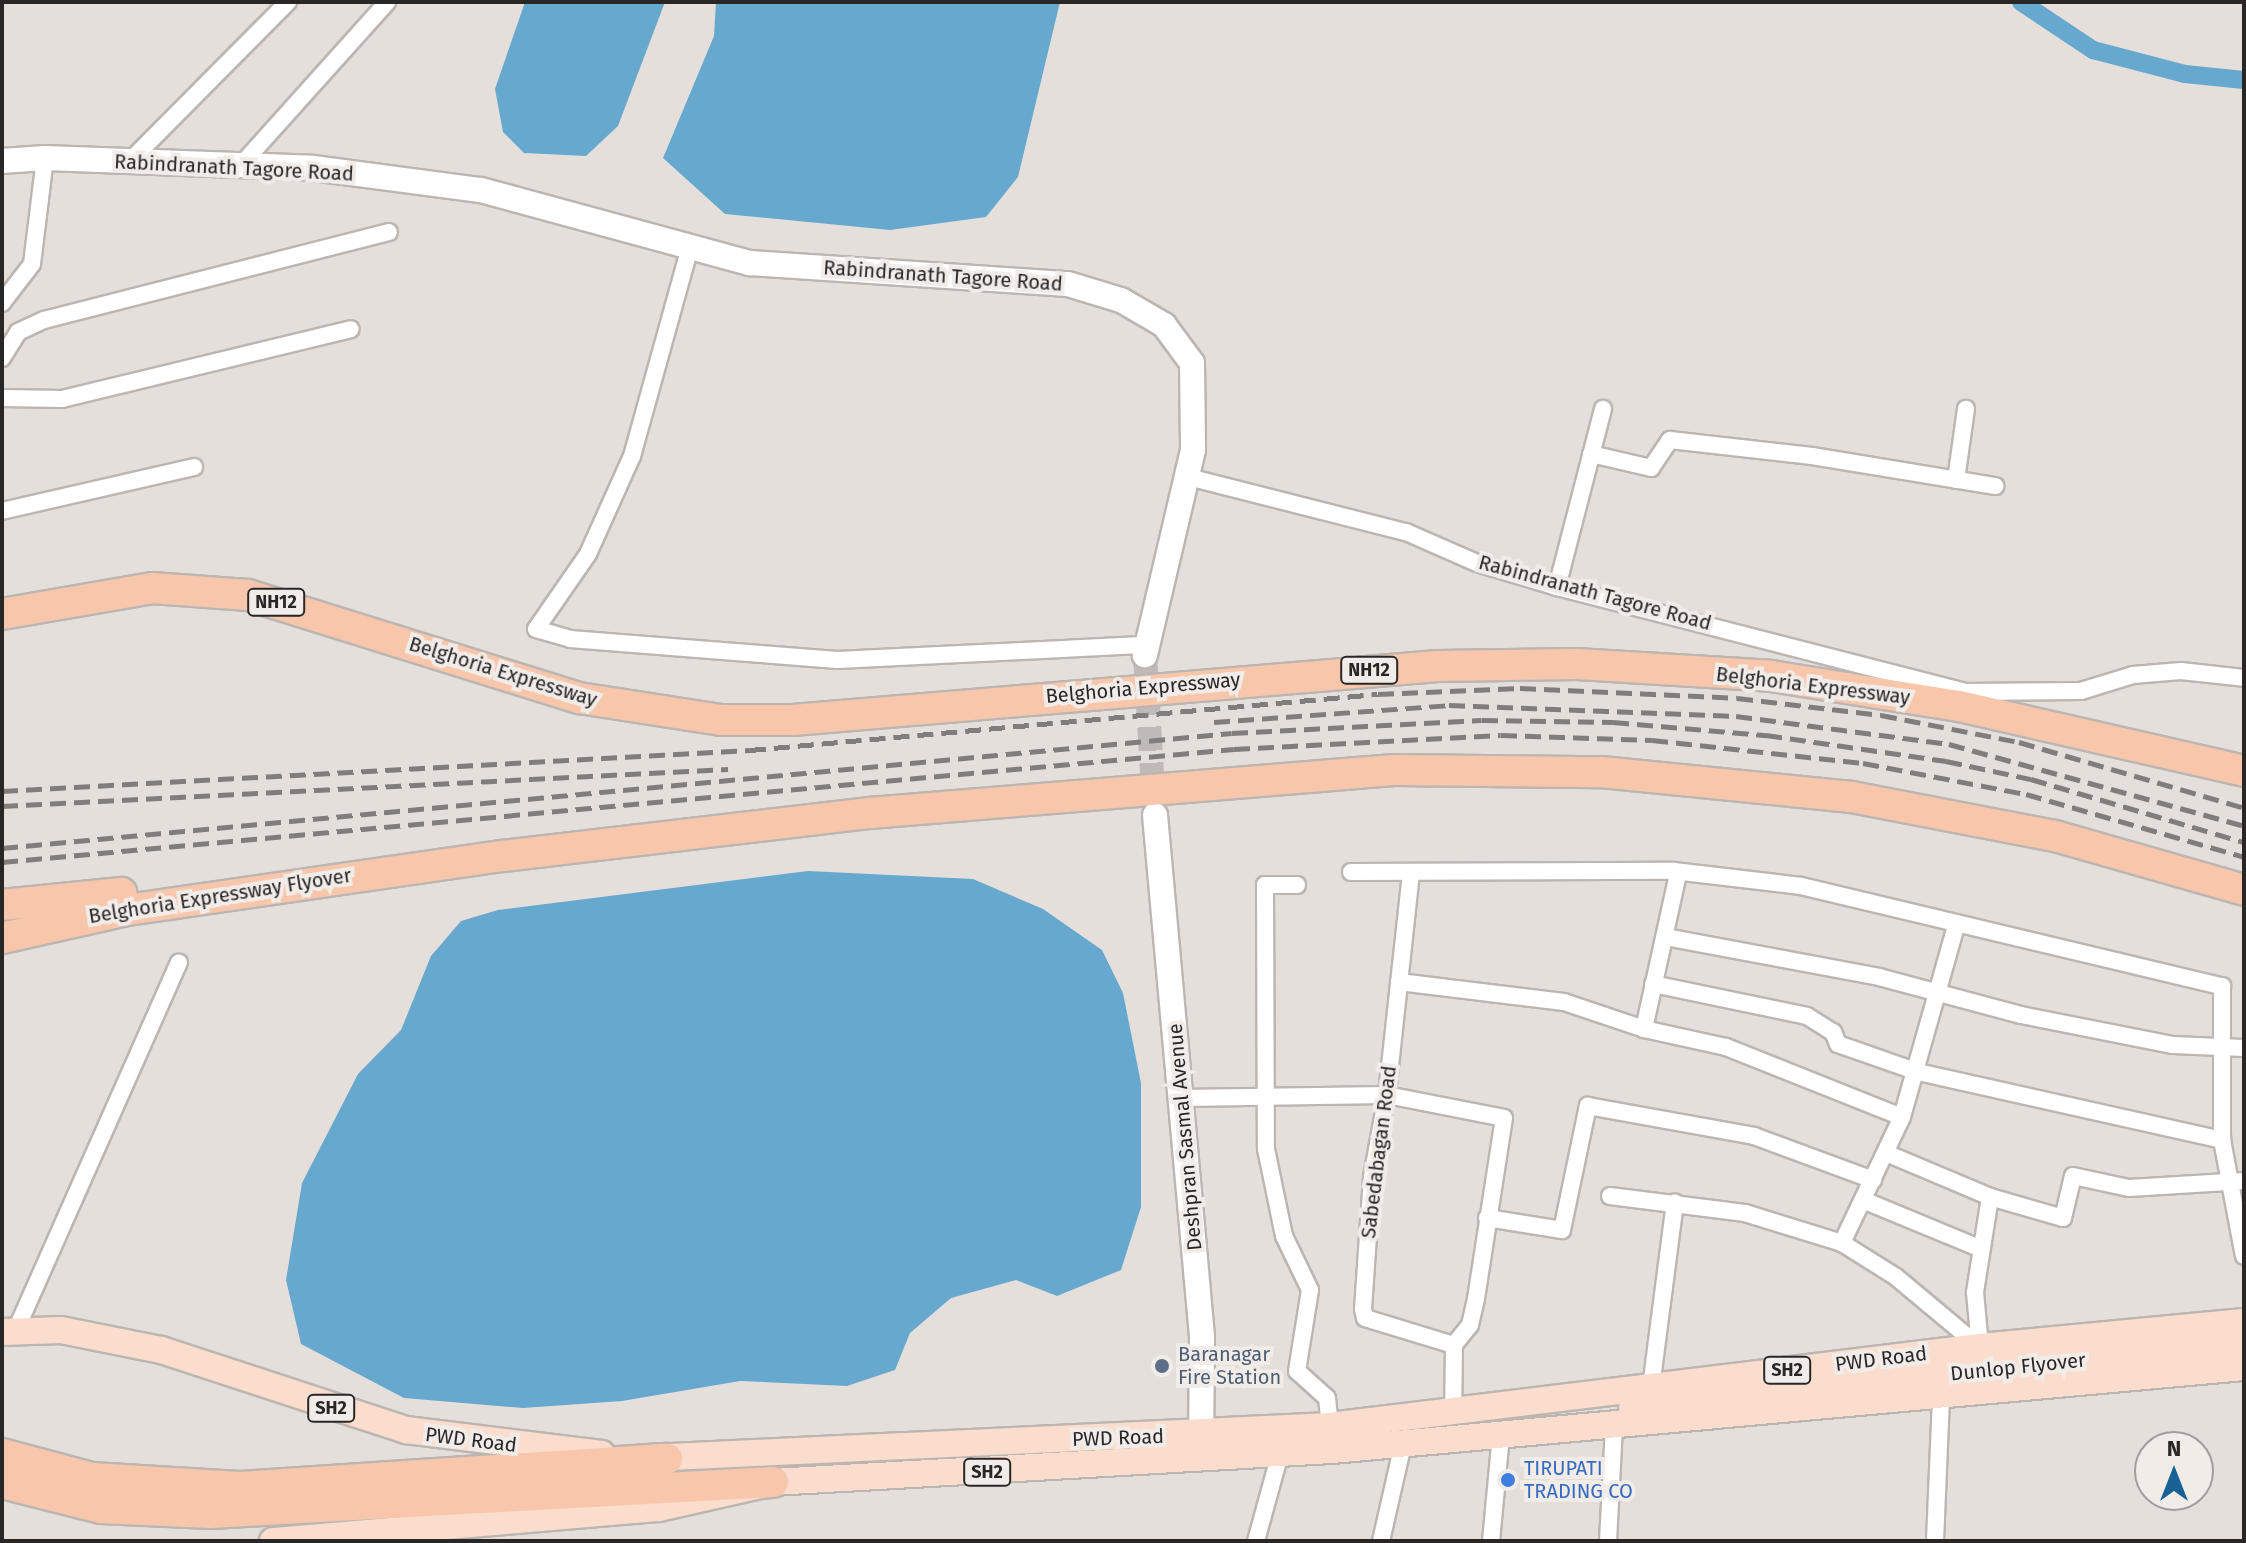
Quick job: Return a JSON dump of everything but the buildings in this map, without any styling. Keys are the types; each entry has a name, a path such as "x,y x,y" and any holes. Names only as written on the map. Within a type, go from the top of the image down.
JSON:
{"highway":[{"name":"Belghoria Expressway","path":"52,606 152,588 248,595 579,698 706,719 793,720 1308,673 1577,664 1771,676 1943,703 2244,771"},
{"path":"2,614 52,606"},
{"name":"NH12","path":"2,625 52,606"},
{"name":"Belghoria Expressway Flyover","path":"2,938 127,910 382,870 870,813 1394,770 1601,772 1765,786 1928,810 2120,852 2244,890"},
{"path":"2,905 382,870"},
{"path":"2,1454 155,1498 288,1511 773,1482"},
{"path":"2,1483 101,1508 240,1487 667,1459"}],"main road":[{"name":"PWD Road","path":"273,1541 488,1532 659,1508 773,1482 1202,1447 1330,1426 1455,1414 1980,1347 2244,1322"},
{"name":"PWD Road","path":"9,1331 61,1330 161,1350 419,1433 667,1459 1202,1447 1280,1454 2244,1367"},
{"name":"Dunlop Flyover","path":"1455,1414 1515,1420 2244,1342"}],"street":[{"path":"129,162 288,2"},
{"path":"241,165 387,2"},
{"path":"2,303 32,264 45,158"},
{"name":"Rabindranath Tagore Road","path":"2,161 45,158 313,168 481,190 750,263 1068,284 1121,300 1164,325 1192,363 1193,450 1188,477 1406,532 1477,563 1557,587 1965,692 2081,691 2133,675 2181,671 2244,678"},
{"path":"2,358 18,332 34,323 389,232"},
{"path":"690,247 632,456 588,554 536,629 570,639 837,660 1146,650 1188,477"},
{"path":"2,398 62,399 351,329"},
{"path":"1557,587 1603,409"},
{"path":"1956,480 1966,409"},
{"path":"1591,454 1651,468 1670,440 1996,486"},
{"path":"2,511 194,467"},
{"name":"Deshpran Sasmal Avenue","path":"1155,815 1202,1336 1202,1447"},
{"path":"1351,872 1678,874 1801,886 1956,926 2222,986 2226,996 2222,1049 2222,1140 2237,1181 2244,1256"},
{"name":"Sabedabagan Road","path":"1411,873 1387,1095 1372,1177 1363,1309 1365,1318 1454,1345"},
{"path":"1644,1029 1678,874"},
{"path":"1297,885 1265,885 1265,1095 1270,1186 1284,1236 1310,1290 1297,1371 1327,1398 1330,1426"},
{"path":"1842,1243 1902,1117 1918,1072 1936,992 1956,926"},
{"path":"1666,937 1936,992 2021,1015 2173,1045 2244,1048"},
{"path":"9,1331 179,962"},
{"path":"1399,982 1564,1002 1644,1029 1726,1047 1902,1117"},
{"path":"1653,984 1807,1016 1833,1032 1838,1044 1918,1072 2222,1140"},
{"path":"1180,1098 1387,1095 1504,1118 1470,1325 1454,1345 1455,1414"},
{"path":"1487,1218 1562,1230 1588,1106 1754,1136 1873,1180"},
{"path":"1886,1153 1990,1197 2063,1218 2073,1176 2129,1188 2237,1181"},
{"path":"1610,1196 1745,1213 1842,1243 1896,1277 1980,1347"},
{"path":"1980,1347 1975,1292 1979,1248 1990,1197"},
{"path":"1863,1200 1979,1248"},
{"path":"1651,1387 1675,1203"},
{"path":"1935,1541 1941,1396"},
{"path":"1608,1541 1614,1425"},
{"path":"1491,1541 1501,1435"},
{"path":"1381,1541 1403,1444"},
{"path":"1256,1541 1280,1454"}],"water":[{"path":"525,2 665,2 618,126 586,156 524,153 503,132 495,89"},
{"path":"716,2 1060,2 1018,177 986,217 890,230 725,214 663,158 714,36"},
{"path":"808,871 973,879 1043,909 1102,950 1123,993 1141,1083 1141,1207 1121,1270 1057,1296 1016,1280 951,1298 910,1333 895,1370 847,1386 740,1381 622,1401 523,1408 404,1398 301,1344 286,1280 302,1183 358,1074 401,1030 431,956 461,921 498,910"}],"waterway":[{"path":"2021,2 2093,50 2185,74 2244,80"}],"tunnel":[{"path":"1145,655 1154,805"}],"railway":[{"path":"2,791 750,750 1378,694 1520,688 1737,698 1881,715 2019,742 2244,808"},
{"path":"1214,722 1449,705 1736,716 1949,744 2244,826"},
{"path":"2,848 1232,733 1482,720 1613,722 1766,735 1946,761 2031,779 2244,842"},
{"path":"2,862 1234,749 1501,735 1652,740 1863,763 2026,794 2244,857"},
{"path":"2,806 728,769"}],"place":[{"name":"Baranagar Fire Station","path":"1162,1366"},
{"name":"TIRUPATI TRADING CO","path":"1508,1480"}]}
